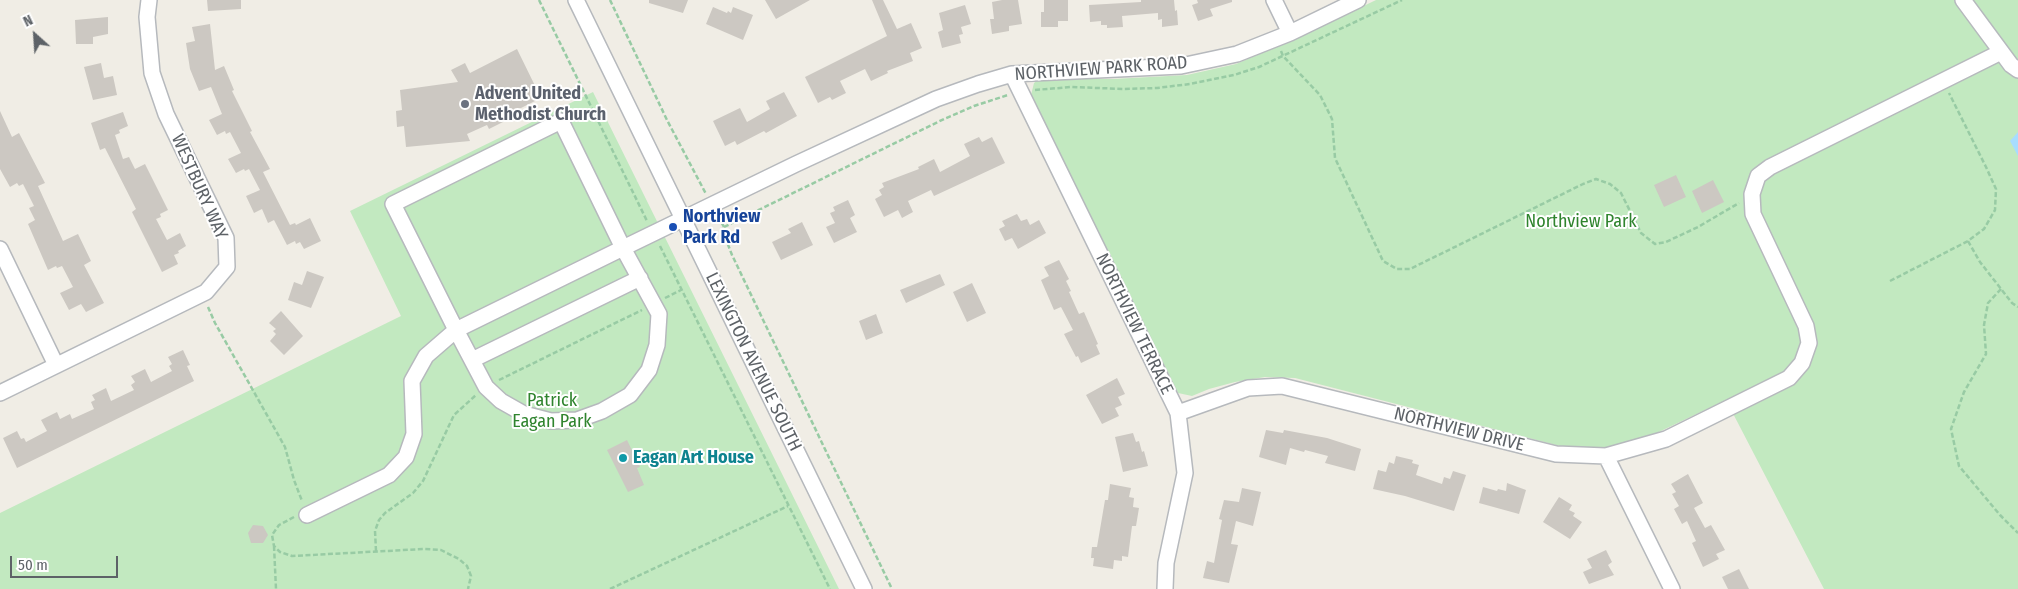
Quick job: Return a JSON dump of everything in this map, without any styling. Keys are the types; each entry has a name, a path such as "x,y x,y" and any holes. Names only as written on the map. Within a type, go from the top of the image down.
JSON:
{"street":[{"name":"WESTBURY WAY","path":"0,393 206,292 226,267 226,238 166,114 152,73 147,17 149,0"},
{"name":"LEXINGTON AVENUE SOUTH","path":"576,0 864,589"},
{"path":"1274,0 1290,33"},
{"name":"NORTHVIEW PARK ROAD","path":"308,515 388,475 406,457 414,434 412,381 426,356 456,330 683,218 936,99 1012,74 1181,66 1237,54 1290,33 1358,0"},
{"path":"1963,0 2011,65 2018,70"},
{"path":"1752,194 1758,176 1770,167 2001,52"},
{"name":"NORTHVIEW TERRACE","path":"1012,74 1178,413 1185,473 1166,563 1165,589"},
{"path":"561,121 623,248 640,278 659,314 657,345 649,370 630,395 602,411 577,420 551,422 524,414 501,401 486,387 393,204 561,121"},
{"name":"NORTHVIEW DRIVE","path":"1178,413 1248,388 1282,386 1556,454 1606,456 1666,439 1789,378 1802,362 1809,343 1806,326 1753,214 1752,194"},
{"path":"0,249 56,365"},
{"path":"472,360 640,278"},
{"path":"1606,456 1672,589"}],"path":[{"path":"539,0 830,589"},
{"path":"610,0 667,120 724,227 725,237 732,255 892,589"},
{"path":"724,227 974,106 1021,91 1070,87 1157,88 1190,84 1234,75 1259,67 1402,0"},
{"path":"1275,39 1283,56 1320,95 1332,119 1335,158 1383,261 1397,269 1410,269 1596,179 1610,184 1621,193 1641,233 1655,244 1666,242 1698,227 1729,211 1752,194"},
{"path":"1890,281 1968,241 1984,229 1995,210 1996,189 1943,81"},
{"path":"1968,241 1980,262 2018,308"},
{"path":"2001,289 1988,303 1984,325 1986,354 1964,392 1951,429 1959,466 2000,515 2018,533"},
{"path":"206,292 208,306 215,323 285,447 294,480 308,515 293,517 279,525 272,535 276,589"},
{"path":"610,589 788,506"},
{"path":"274,546 280,552 292,556 424,549 441,550 459,559 467,566 470,576 468,588"}],"green space":[{"name":"Northview Park","path":"1376,0 2018,0 2018,589 1824,589 1726,400 1644,439 1621,446 1589,450 1564,447 1295,378 1265,377 1235,382 1192,396 1178,393 1031,95 1034,83 1039,79 1113,79 1187,75 1236,64 1308,33"},
{"name":"Patrick Eagan Park","path":"593,92 839,589 0,589 0,513 401,316 350,211"}],"water":[{"path":"2018,132 2018,156 2010,141"}],"building":[{"path":"207,0 241,0 241,9 208,11"},
{"path":"649,0 688,0 683,13 649,3"},
{"path":"765,0 810,0 776,19"},
{"path":"872,0 883,0 897,29 911,23 922,48 910,53 913,61 887,71 888,73 871,81 865,69 840,81 846,93 832,100 830,97 818,103 805,77 887,36"},
{"path":"1018,0 1022,24 1009,26 1009,31 992,34 990,19 994,19 992,2"},
{"path":"1044,0 1068,0 1068,21 1058,21 1058,27 1041,27 1041,12 1044,12"},
{"path":"1141,0 1174,0 1178,25 1162,27 1162,19 1158,20 1158,13 1122,16 1123,27 1107,28 1107,25 1101,25 1101,21 1090,22 1089,5 1141,2"},
{"path":"1197,0 1232,0 1232,2 1210,9 1213,16 1198,21 1192,5 1198,3"},
{"path":"965,5 971,24 961,27 963,34 959,35 961,43 942,48 938,32 943,30 939,13"},
{"path":"713,7 731,13 733,7 753,15 743,40 706,24"},
{"path":"108,17 108,34 93,37 93,44 76,44 75,20"},
{"path":"210,24 215,70 224,66 234,90 232,91 252,131 250,132 270,169 263,172 290,225 295,223 296,225 310,218 321,241 304,249 300,242 296,244 295,241 287,245 274,220 268,223 262,209 254,213 246,196 260,190 249,169 236,173 228,159 241,153 230,132 226,134 225,131 217,135 209,120 222,114 211,87 199,91 190,69 186,43 195,41 192,27"},
{"name":"Advent United Methodist Church","path":"517,49 541,98 515,111 517,117 489,129 487,125 467,134 470,141 406,147 404,126 397,127 396,111 402,110 400,90 458,82 451,70 465,63 470,73"},
{"path":"101,63 104,78 113,76 117,95 93,100 84,67"},
{"path":"784,92 797,116 766,133 764,131 737,145 735,141 725,146 713,121 740,108 747,122 770,109 766,101"},
{"path":"0,111 12,137 19,133 45,183 38,186 63,241 78,234 91,261 84,265 104,303 86,312 81,304 69,310 60,293 73,287 62,266 57,268 56,266 48,270 28,224 35,220 29,208 34,206 23,184 19,186 17,183 10,187 0,169"},
{"path":"123,112 128,126 119,130 120,133 115,135 123,159 129,157 135,169 145,164 168,210 160,214 161,217 156,219 167,240 180,233 186,246 174,255 178,264 162,272 132,212 136,209 105,148 100,150 91,123"},
{"path":"979,137 982,142 992,137 1005,163 934,196 931,190 908,201 913,212 902,218 898,210 884,217 875,199 882,195 879,190 884,187 882,183 919,169 918,167 934,159 940,172 970,156 964,144"},
{"path":"1676,175 1686,197 1664,207 1654,185"},
{"path":"1713,180 1724,202 1702,213 1692,191"},
{"path":"848,200 855,215 850,218 857,232 834,243 826,227 835,223 830,213 835,211 833,207"},
{"path":"1017,214 1021,221 1027,219 1030,225 1039,220 1046,233 1018,249 1012,238 1005,241 999,229 1005,226 1002,221"},
{"path":"802,222 813,245 781,260 772,242 791,233 788,229"},
{"path":"1059,260 1069,279 1066,281 1071,291 1069,292 1079,314 1084,312 1098,344 1096,345 1100,354 1081,363 1064,334 1073,330 1061,307 1054,310 1041,280 1049,276 1044,267"},
{"path":"307,271 324,277 311,308 288,300 294,282 302,285"},
{"path":"940,274 945,285 906,303 900,290"},
{"path":"972,283 986,313 967,322 953,292"},
{"path":"281,311 303,336 284,355 270,341 276,334 273,331 276,329 269,323"},
{"path":"876,314 883,333 866,340 859,321"},
{"path":"183,350 190,365 187,366 194,381 17,468 3,438 17,431 21,439 24,438 26,442 47,431 41,420 57,412 60,419 70,414 72,419 94,409 91,402 95,400 92,395 106,388 111,401 134,390 131,385 135,382 131,376 145,369 151,382 172,371 169,366 172,364 168,357"},
{"path":"1117,378 1125,394 1118,397 1122,405 1115,408 1119,416 1102,424 1086,395"},
{"path":"1266,430 1283,433 1284,430 1327,438 1361,449 1355,471 1325,463 1328,456 1305,450 1304,452 1290,448 1286,465 1259,457"},
{"path":"1133,433 1136,442 1139,441 1142,452 1144,451 1148,466 1123,472 1115,437"},
{"name":"Eagan Art House","path":"627,440 640,467 637,468 644,485 628,492 607,450"},
{"path":"1396,456 1413,460 1412,463 1419,465 1416,475 1442,484 1444,477 1450,479 1453,471 1466,475 1454,511 1405,496 1373,489 1378,470 1386,472 1389,462 1394,464"},
{"path":"1688,474 1703,503 1694,508 1705,528 1711,525 1725,550 1716,554 1719,559 1703,567 1692,543 1696,541 1687,521 1682,524 1674,509 1679,506 1672,494 1676,492 1671,484"},
{"path":"1507,483 1526,490 1519,514 1479,503 1483,487 1497,491 1498,489 1506,491"},
{"path":"1110,484 1131,488 1129,497 1134,498 1133,507 1139,508 1136,526 1132,526 1128,557 1122,556 1122,561 1114,560 1113,569 1093,566 1094,558 1091,558 1092,547 1097,547 1105,500 1108,500"},
{"path":"1242,488 1261,492 1253,526 1236,521 1231,544 1238,545 1229,583 1203,578 1207,561 1214,563 1222,520 1219,519 1224,500 1239,502"},
{"path":"1559,497 1572,505 1569,510 1575,513 1573,516 1582,522 1570,539 1543,522"},
{"path":"253,525 263,526 268,535 263,543 251,543 248,533"},
{"path":"1606,550 1612,562 1608,565 1614,575 1589,584 1583,572 1592,568 1587,559"},
{"path":"1739,569 1749,589 1728,589 1722,577"}],"place":[{"name":"Advent United Methodist Church","path":"465,104"},
{"name":"Northview Park Rd","path":"673,227"},
{"name":"Eagan Art House","path":"623,458"}]}
